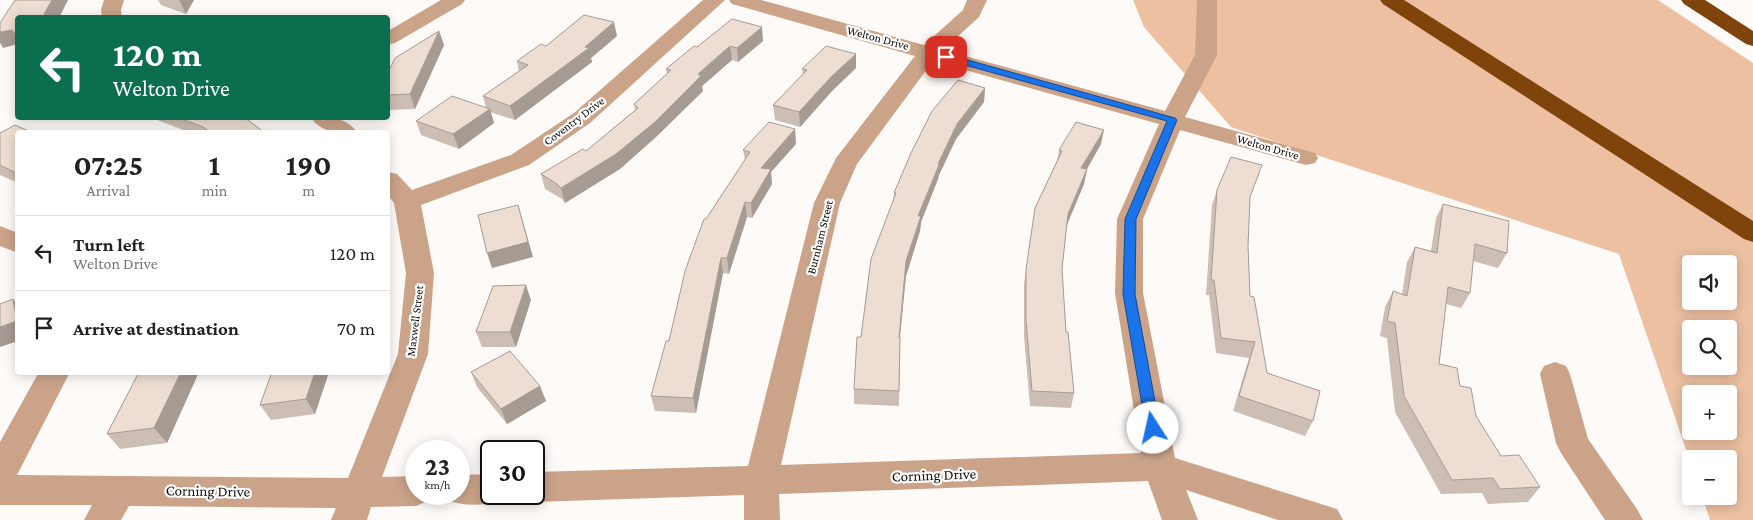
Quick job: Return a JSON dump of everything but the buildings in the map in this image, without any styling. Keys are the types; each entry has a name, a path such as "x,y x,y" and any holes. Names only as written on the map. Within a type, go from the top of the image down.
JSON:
{"highway":[{"path":"1390,0 1753,233"},
{"path":"1691,0 1753,40"}],"street":[{"path":"112,15 114,0"},
{"path":"390,38 455,0"},
{"name":"Coventry Drive","path":"397,190 520,160 582,118 716,0"},
{"name":"Welton Drive","path":"738,0 1306,158"},
{"name":"Burnham Street","path":"762,520 761,480 827,203 845,163 929,52 972,13 977,0"},
{"path":"1180,520 1160,467 1129,294 1130,219 1172,120 1206,55 1208,0"},
{"path":"327,120 341,130"},
{"name":"Maxwell Street","path":"355,506 413,354 420,273 397,190"},
{"path":"0,235 15,242"},
{"path":"1555,374 1574,443 1625,520"},
{"path":"0,474 53,375"},
{"name":"Corning Drive","path":"545,487 1160,467 1325,520"},
{"name":"Corning Drive","path":"0,490 120,490 355,506 405,494"},
{"path":"102,520 120,490"}],"shaded area":[{"path":"1133,0 1658,0 1753,63 1753,520 1710,520 1705,505 1737,505 1737,450 1686,450 1683,440 1737,440 1737,385 1682,385 1682,438 1619,254 1231,127 1144,27"}],"route":[{"path":"946,57 1172,120 1130,219 1129,294 1153,428"}]}
